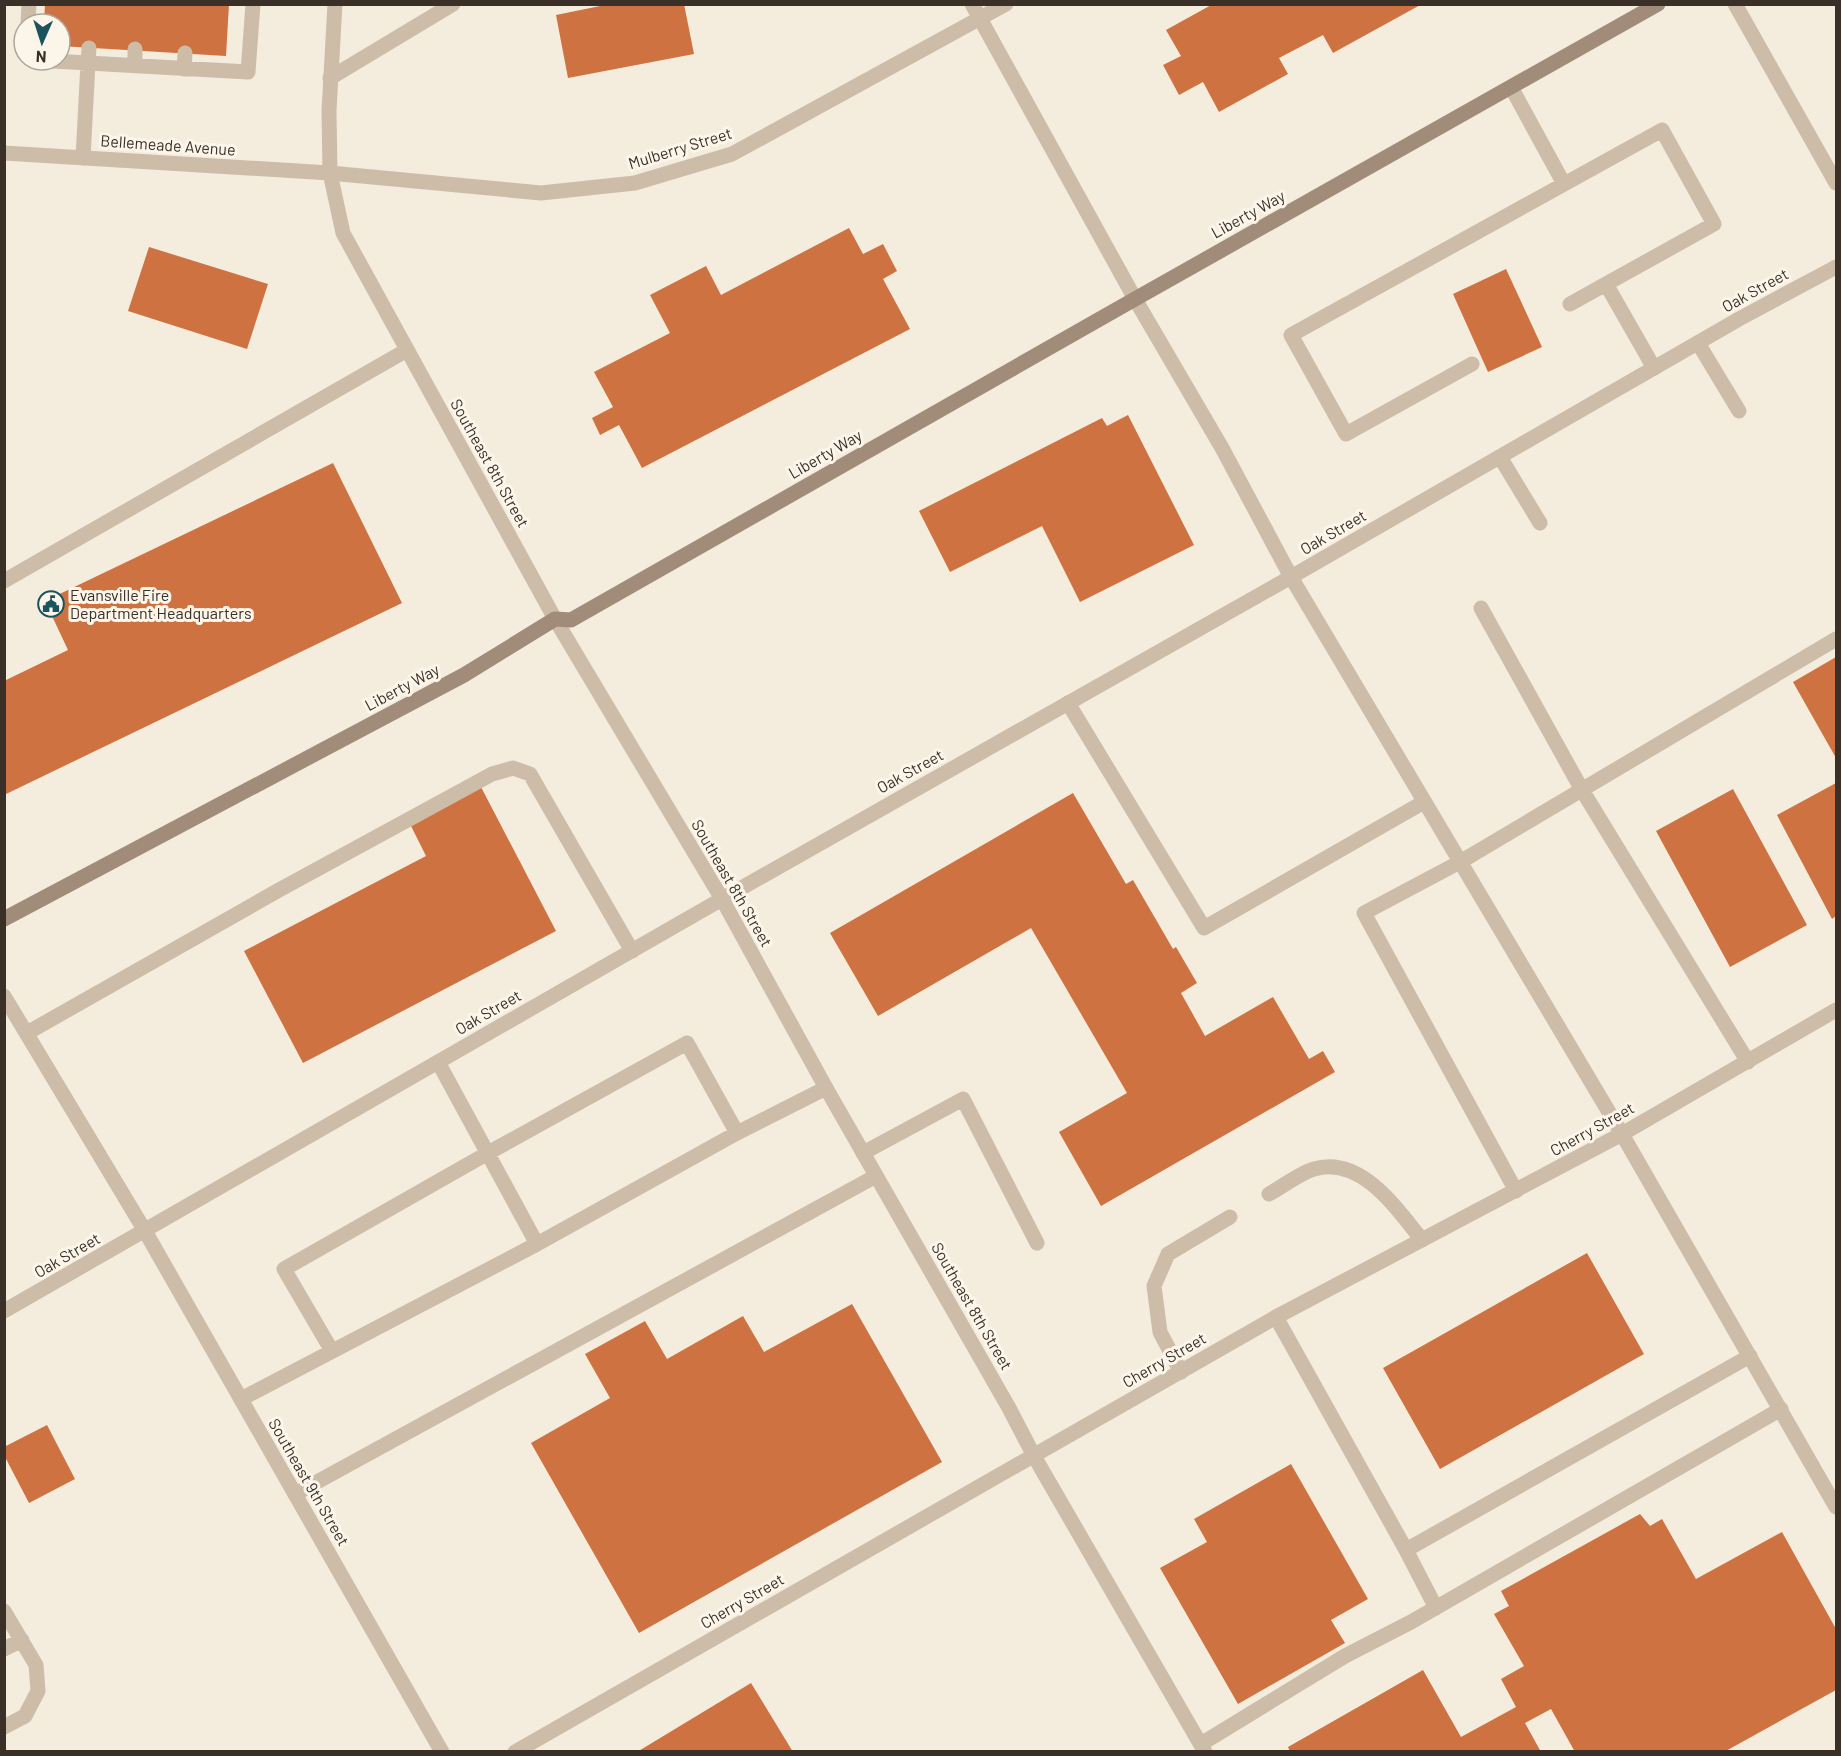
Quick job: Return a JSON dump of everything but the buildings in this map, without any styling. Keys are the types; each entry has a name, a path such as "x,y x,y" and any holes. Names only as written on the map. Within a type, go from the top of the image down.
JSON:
{"street":[{"path":"72,57 88,56 135,66 184,61 248,72 253,4"},
{"name":"Southeast 8th Street","path":"335,4 328,111 330,173 343,233 555,619 722,899 1034,1456 1203,1748"},
{"path":"330,78 453,4"},
{"path":"972,4 1134,299 1222,448 1291,577 1622,1134 1836,1507"},
{"name":"Mulberry Street","path":"330,173 541,193 635,183 732,154 1006,4"},
{"name":"Liberty Way","path":"4,919 464,675 555,619 571,620 1658,4"},
{"path":"1734,4 1836,183"},
{"path":"135,50 135,66"},
{"path":"83,158 88,56"},
{"path":"1511,87 1564,184"},
{"path":"1472,364 1347,434 1291,335 1662,130 1714,224 1570,304"},
{"name":"Bellemeade Avenue","path":"4,153 330,173"},
{"name":"Oak Street","path":"4,1311 722,899 1291,577 1698,343 1836,267"},
{"path":"1606,285 1654,368"},
{"path":"1698,343 1739,411"},
{"path":"4,581 408,350"},
{"path":"1500,457 1540,523"},
{"path":"1481,608 1582,790 1748,1062"},
{"path":"1516,1191 1364,913 1460,862 1836,639"},
{"path":"1068,703 1204,928 1424,802"},
{"path":"27,1032 492,774 513,768 530,774 632,951"},
{"name":"Southeast 9th Street","path":"4,996 145,1231 442,1752"},
{"name":"Cherry Street","path":"515,1752 1276,1317 1622,1134 1836,1010"},
{"path":"332,1351 284,1269 687,1043 737,1133"},
{"path":"438,1062 537,1244"},
{"path":"241,1400 537,1244 737,1133 826,1088"},
{"path":"863,1153 963,1099 1037,1243"},
{"path":"1269,1194 1314,1169 1344,1167 1383,1192 1422,1240"},
{"path":"295,1494 876,1176"},
{"path":"1181,1372 1160,1332 1154,1286 1168,1254 1230,1217"},
{"path":"1276,1317 1436,1608"},
{"path":"1406,1550 1750,1356"},
{"path":"1203,1748 1346,1656 1436,1608 1781,1409"},
{"path":"4,1611 36,1665 38,1691 25,1716 4,1727"},
{"path":"4,1649 22,1640"}],"place":[{"name":"Evansville Fire Department Headquarters","path":"51,604"}]}
